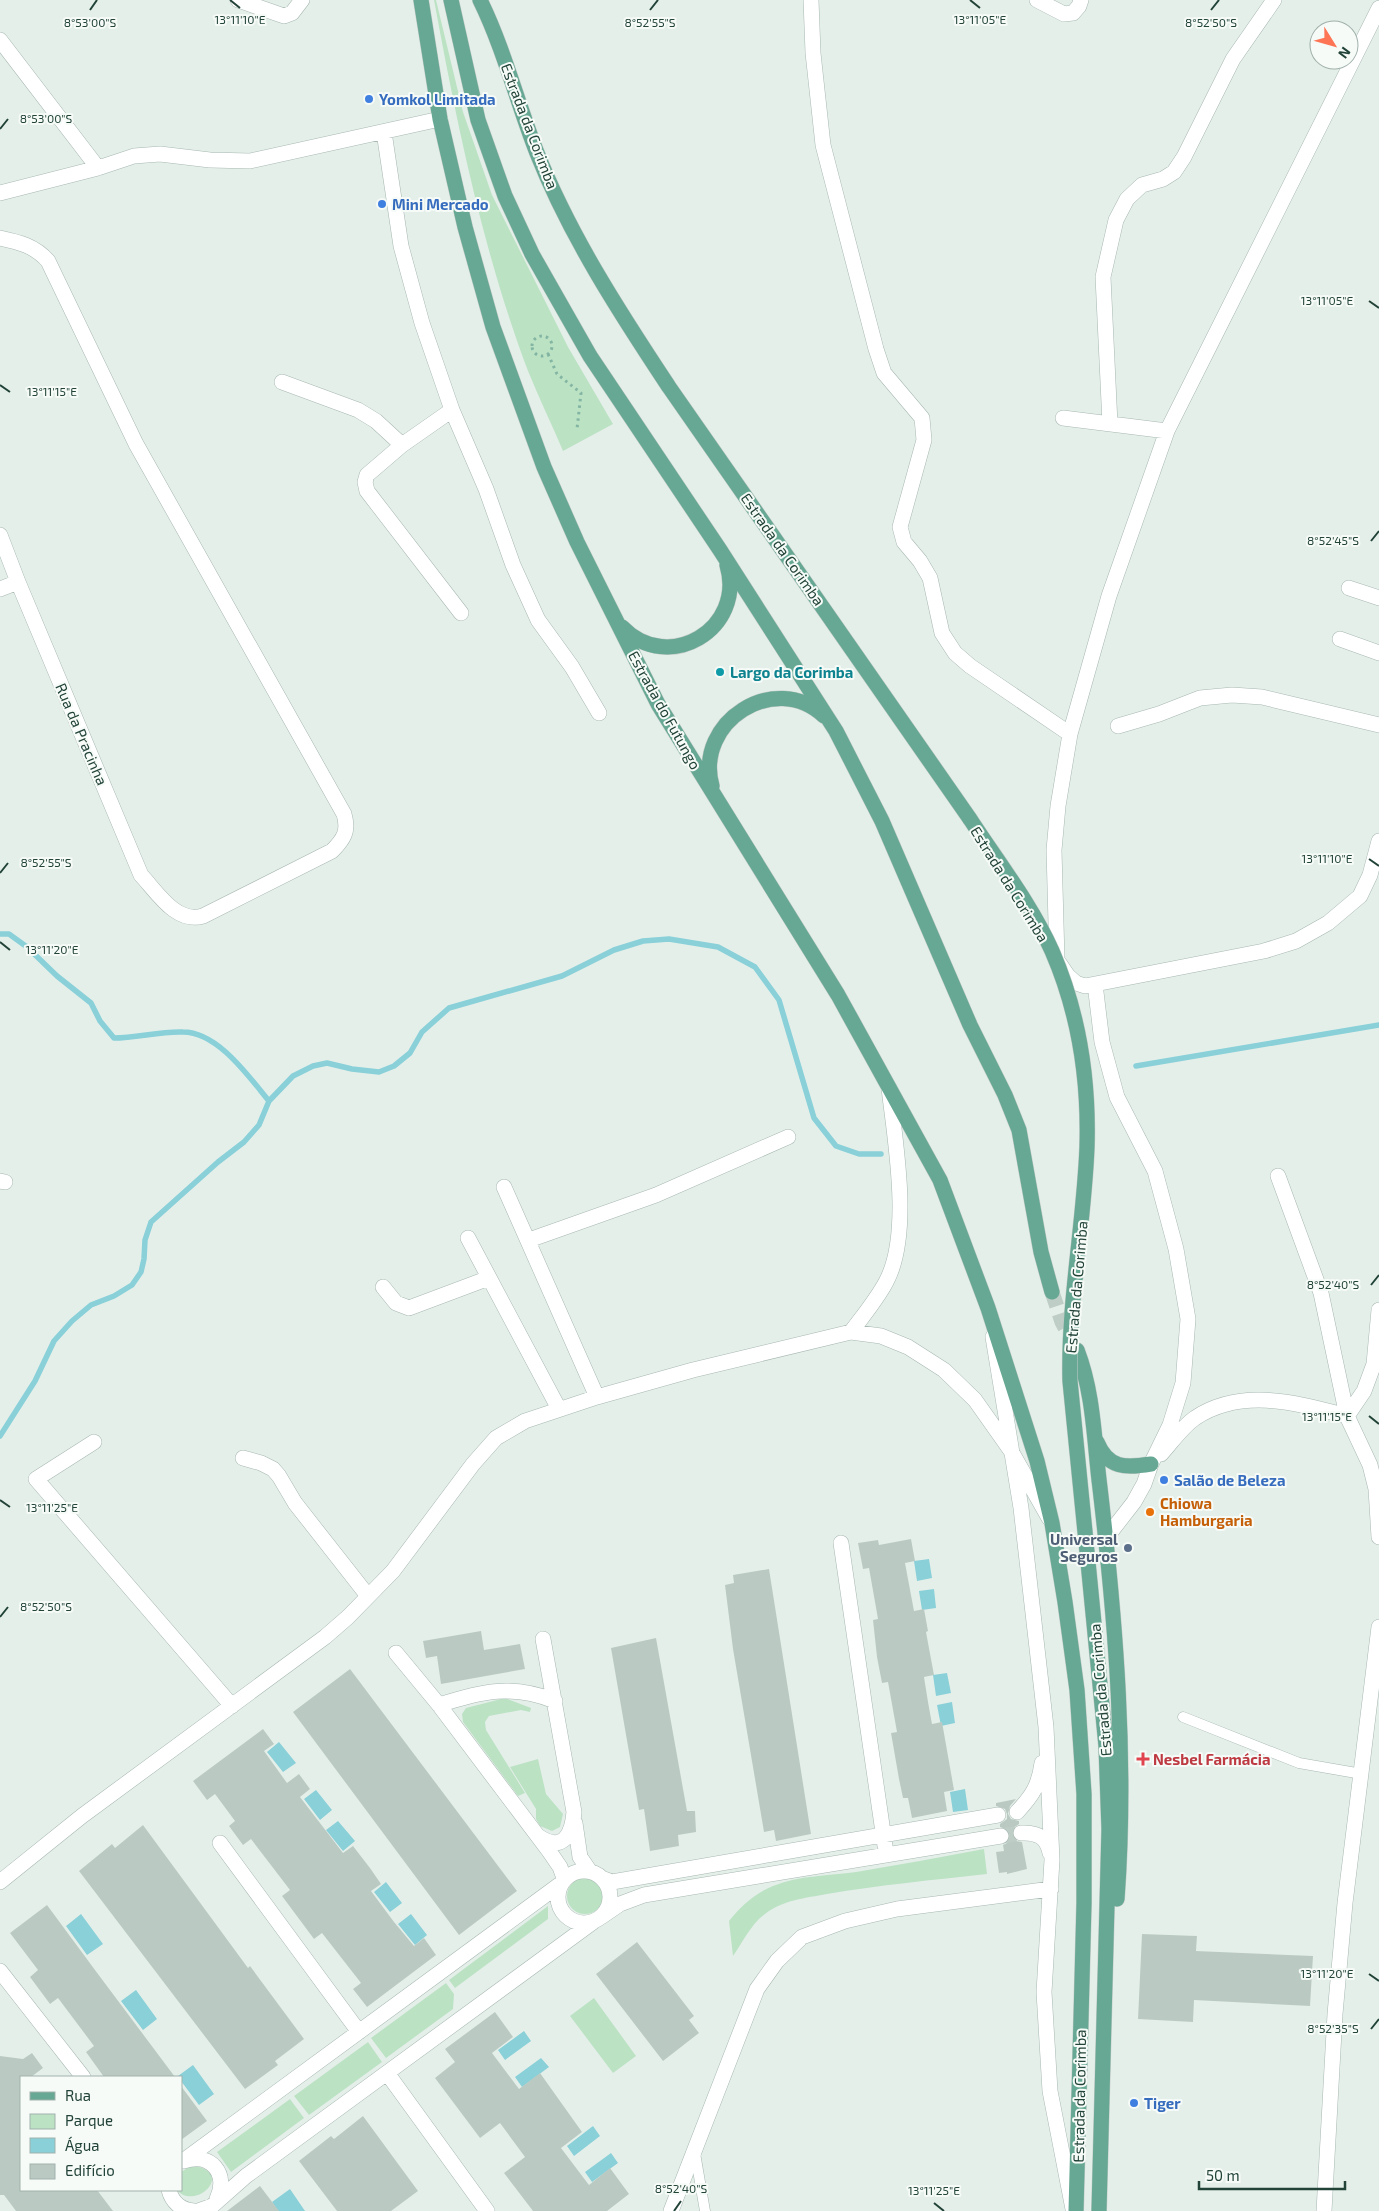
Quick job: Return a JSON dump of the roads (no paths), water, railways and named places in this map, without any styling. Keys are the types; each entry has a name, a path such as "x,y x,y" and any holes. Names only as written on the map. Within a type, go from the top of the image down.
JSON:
{"main road":[{"path":"421,0 440,119 465,227 496,336 544,467 613,616 634,638 654,646 680,646 700,638 719,620 728,601 730,580 727,565 720,550"},
{"name":"Estrada da Corimba","path":"451,0 478,120 491,159 518,226 590,356 720,550 836,731 882,821 970,1024 1005,1095 1019,1130 1040,1242 1052,1292"},
{"name":"Estrada da Corimba","path":"480,0 492,25 537,153 566,216 603,283 669,387 970,819 1028,906 1052,951 1070,1001 1082,1049 1087,1099 1087,1146 1069,1355 1106,1746 1109,1829 1099,2211"},
{"name":"Estrada do Futungo","path":"613,616 658,704 718,802"},
{"path":"718,802 713,792 710,776 712,748 722,728 748,706 769,699 791,700 802,703 821,714 836,731"},
{"name":"Estrada da Corimba","path":"718,802 838,995 940,1180 988,1308 1037,1462 1052,1522 1066,1602 1077,1690 1084,1794 1084,1913 1075,2211"},
{"name":"Estrada da Corimba","path":"1077,1350 1090,1392 1106,1538 1122,1750 1120,1857 1116,1911 1107,1960"},
{"path":"1093,1433 1100,1451 1113,1464 1130,1468 1151,1464"}],"street":[{"path":"238,0 284,16 292,12 302,0"},
{"path":"811,0 813,53 824,145 876,349 884,373 922,418 924,440 900,527 904,542 920,561 930,578 942,633 955,653 970,666 1070,734"},
{"path":"1037,0 1064,14 1074,13 1079,6 1080,0"},
{"path":"1110,424 1103,277 1116,220 1127,199 1142,185 1174,172 1184,157 1233,59 1274,0"},
{"path":"1379,8 1167,431 1109,596 1070,734 1058,806 1054,850 1057,960 1068,976 1076,983 1085,986 1264,951 1296,941 1328,923 1360,896 1370,875 1379,841"},
{"path":"0,40 98,168"},
{"path":"0,193 98,168 134,156 160,154 210,160 250,161 440,119"},
{"path":"384,132 401,246 422,323 452,410 486,489 514,565 538,620 572,667 599,713"},
{"name":"Rua da Pracinha","path":"0,238 39,251 48,260 136,444 344,814 347,823 346,832 341,842 332,851 203,916 187,918 168,904 141,875 0,535"},
{"path":"282,382 358,410 376,421 402,445"},
{"path":"452,410 402,445 367,475 365,482 367,491 461,613"},
{"path":"1063,418 1167,431"},
{"path":"0,589 18,582"},
{"path":"1349,588 1379,598"},
{"path":"1340,639 1379,653"},
{"path":"1118,726 1159,714 1200,698 1232,695 1262,697 1379,725"},
{"path":"1095,984 1102,1042 1117,1097 1155,1170 1176,1249 1188,1319 1183,1384 1170,1425 1134,1502 1106,1538"},
{"path":"851,1332 887,1281 896,1255 899,1230 898,1177 889,1088"},
{"path":"529,1240 656,1196 788,1138"},
{"path":"1278,1176 1320,1292 1347,1416 1370,1465 1376,1489 1379,1537"},
{"path":"504,1187 597,1397"},
{"path":"468,1238 559,1409"},
{"path":"384,1287 396,1303 409,1308 489,1278"},
{"path":"988,1308 1024,1526 1046,1727 1052,1860 1044,1992 1050,2090 1075,2211"},
{"path":"1347,1416 1364,1390 1374,1364 1379,1310"},
{"path":"0,1882 82,1816 325,1637 393,1570 473,1464 496,1438 525,1421 559,1409 693,1370 851,1332 882,1336 908,1347 944,1370 975,1400 1011,1451 1052,1522"},
{"path":"1151,1464 1194,1419 1224,1403 1253,1400 1294,1402 1347,1416"},
{"path":"94,1442 36,1480 232,1706"},
{"path":"244,1458 273,1469 280,1476 294,1503 368,1596"},
{"path":"841,1543 887,1855"},
{"path":"1324,2211 1335,2014 1345,1903 1379,1627"},
{"path":"543,1639 574,1812 576,1843 580,1857 589,1870 604,1879 612,1882 998,1815"},
{"path":"396,1653 440,1705 560,1867 562,1882 558,1903 561,1911 567,1918 584,1924 597,1920 606,1911 610,1894 604,1879"},
{"path":"440,1705 468,1695 502,1689 535,1694 555,1701"},
{"path":"1018,1812 1030,1798 1039,1781 1046,1727"},
{"path":"535,1834 547,1842 561,1841 572,1830 574,1812"},
{"path":"1021,1833 1036,1834 1042,1838 1048,1844 1052,1860"},
{"path":"209,2207 387,2073 620,1904 644,1895 1001,1836"},
{"path":"220,1843 359,2032"},
{"path":"182,2162 562,1882 580,1870 589,1870"},
{"path":"670,2211 695,2152 757,1989 777,1961 802,1937 845,1921 897,1909 1051,1889"},
{"path":"0,1971 82,2076"},
{"path":"387,2073 487,2211"},
{"path":"182,2162 200,2158 215,2167 222,2182 209,2207"},
{"path":"173,2198 180,2207 194,2211"}],"lane":[{"path":"1182,1717 1299,1763 1362,1774"},
{"path":"695,2152 705,2211"}],"water":[{"path":"929,1559 932,1578 917,1581 914,1561"},
{"path":"934,1589 936,1608 922,1610 919,1591"},
{"path":"947,1673 951,1693 936,1696 933,1675"},
{"path":"952,1702 955,1723 941,1726 937,1705"},
{"path":"279,1742 296,1763 283,1772 267,1752"},
{"path":"965,1789 968,1810 953,1812 950,1792"},
{"path":"316,1790 332,1810 320,1820 304,1799"},
{"path":"338,1821 355,1841 343,1851 326,1830"},
{"path":"386,1882 402,1903 390,1912 374,1892"},
{"path":"81,1914 103,1944 87,1955 66,1926"},
{"path":"411,1914 427,1935 415,1945 398,1924"},
{"path":"136,1990 157,2019 143,2030 121,2001"},
{"path":"524,2031 531,2041 505,2060 498,2050"},
{"path":"541,2058 549,2067 522,2087 515,2077"},
{"path":"193,2065 214,2094 199,2105 182,2082 182,2076 178,2076"},
{"path":"593,2126 600,2136 574,2156 567,2146"},
{"path":"611,2153 618,2163 592,2182 585,2172"},
{"path":"290,2189 305,2211 278,2211 272,2202"}],"waterway":[{"path":"0,934 9,934 27,947 57,976 91,1003 100,1021 114,1038 174,1032 196,1034 208,1039 232,1058 269,1101"},
{"path":"0,1436 35,1381 54,1341 72,1321 91,1305 114,1296 132,1285 141,1272 145,1240 151,1222 218,1162 244,1142 259,1125 269,1101 293,1076 313,1066 327,1063 352,1069 379,1072 394,1066 410,1053 422,1032 449,1008 562,976 614,950 643,941 669,939 718,947 755,967 779,1000 814,1118 836,1146 859,1154 881,1154"},
{"path":"1136,1066 1379,1025"}],"tunnel":[{"path":"1052,1292 1062,1322 1073,1342"},
{"path":"1001,1836 1021,1833"}],"place":[{"name":"Yomkol Limitada","path":"369,99"},
{"name":"Mini Mercado","path":"382,204"},
{"name":"Largo da Corimba","path":"720,672"},
{"name":"Salão de Beleza","path":"1164,1480"},
{"name":"Chiowa Hamburgaria","path":"1150,1512"},
{"name":"Universal Seguros","path":"1128,1548"},
{"name":"Nesbel Farmácia","path":"1143,1759"},
{"name":"Tiger","path":"1134,2103"}]}
